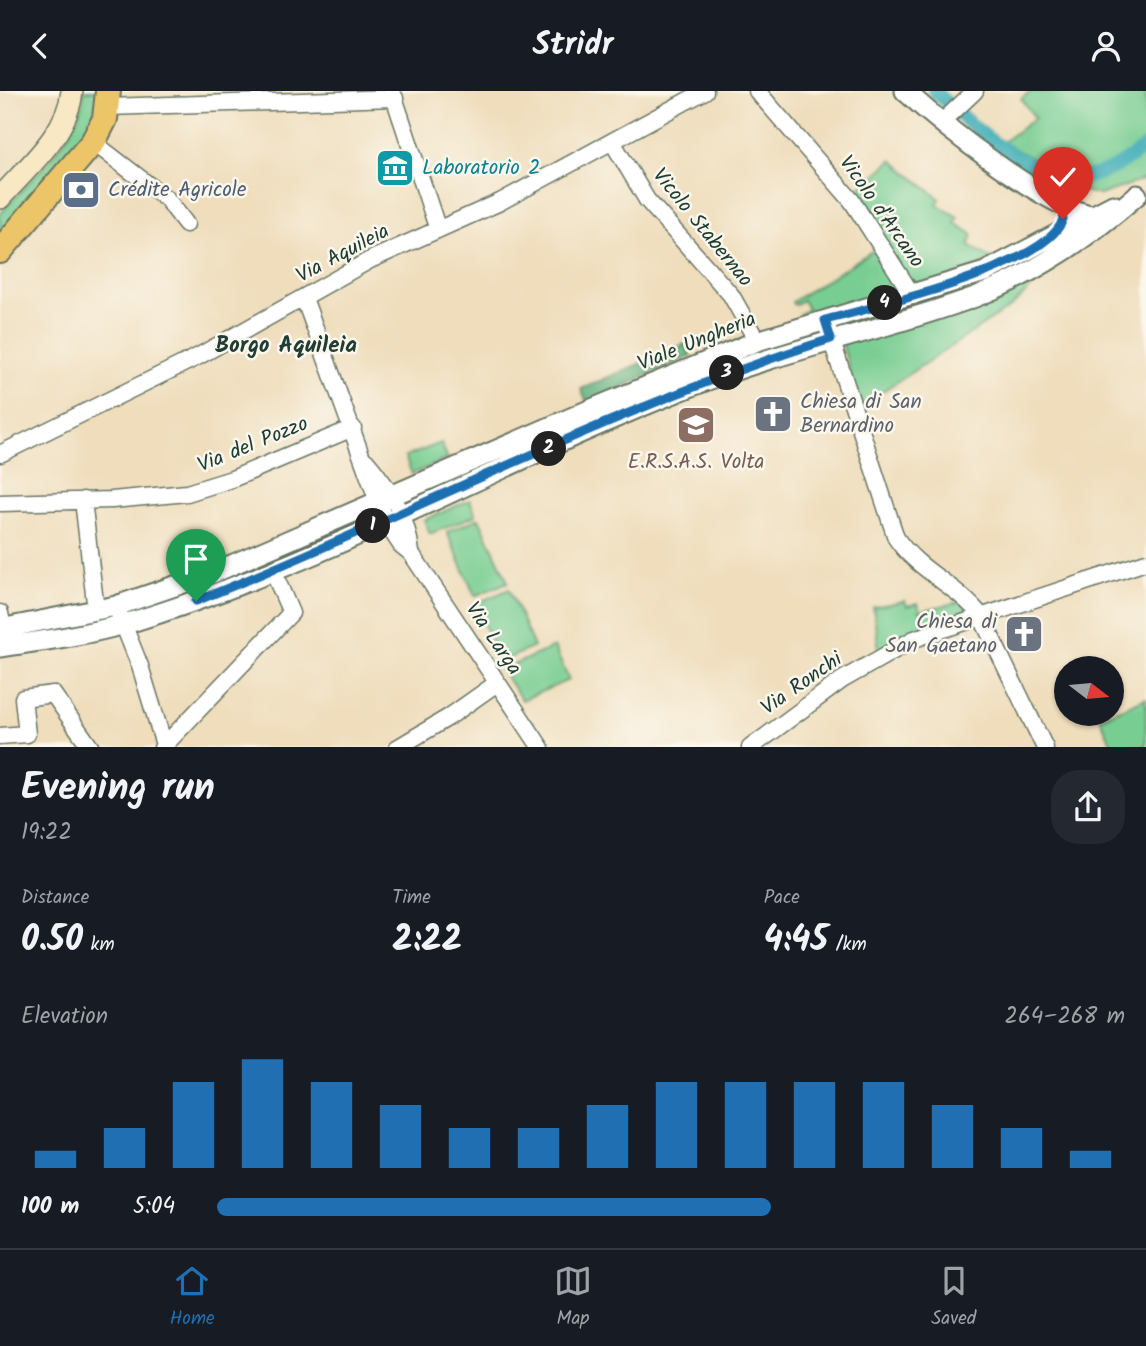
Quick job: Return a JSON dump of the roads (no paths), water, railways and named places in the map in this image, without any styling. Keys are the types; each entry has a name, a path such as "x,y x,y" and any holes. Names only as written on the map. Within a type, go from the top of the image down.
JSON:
{"main road":[{"path":"0,198 60,129 69,112 72,91"},
{"path":"0,251 93,142 107,99"}],"street":[{"name":"Via Aquileia","path":"0,454 199,356 370,260 500,202 705,91"},
{"name":"Vicolo d'Arcano","path":"757,91 852,201 913,296"},
{"path":"905,91 951,114 1059,202 1083,225 1131,200"},
{"path":"951,114 975,91"},
{"path":"107,99 393,95 438,230"},
{"path":"93,142 167,199 186,224"},
{"name":"Vicolo Stabernao","path":"612,143 647,200 731,295 757,341"},
{"path":"1059,202 1090,205 1131,200"},
{"path":"1054,236 1063,219 1059,202"},
{"name":"Viale Ungheria","path":"120,615 264,554 385,498 591,420 690,387 828,329 985,272 1054,236 1083,225"},
{"name":"Viale Ungheria","path":"1,629 120,615 196,601 273,571 393,517 757,341 828,329 975,297 1027,272 1083,225"},
{"path":"304,298 365,459 393,517"},
{"path":"828,329 891,527 912,559 968,601 981,616 1045,747"},
{"name":"Via del Pozzo","path":"0,503 187,493 232,479 353,428"},
{"path":"83,500 89,619"},
{"name":"Via Larga","path":"393,517 401,545 411,553 541,747"},
{"name":"Via Ronchi","path":"750,747 842,680 914,639 1146,562"},
{"path":"120,615 163,747 291,613 273,571"},
{"path":"397,747 449,717 497,683"},
{"path":"0,736 27,734 23,698 53,694 91,747"}],"waterway":[{"path":"934,91 1007,152 1051,173 1074,177 1095,175 1115,167 1146,146"}],"place":[{"name":"Laboratorio 2","path":"395,168"},
{"name":"Crédite Agricole","path":"81,190"},
{"name":"Chiesa di San Bernardino","path":"773,414"},
{"name":"E.R.S.A.S. Volta","path":"696,425"},
{"name":"Chiesa di San Gaetano","path":"1024,634"}],"district":[{"name":"Borgo Aquileia","path":"286,346"}]}
